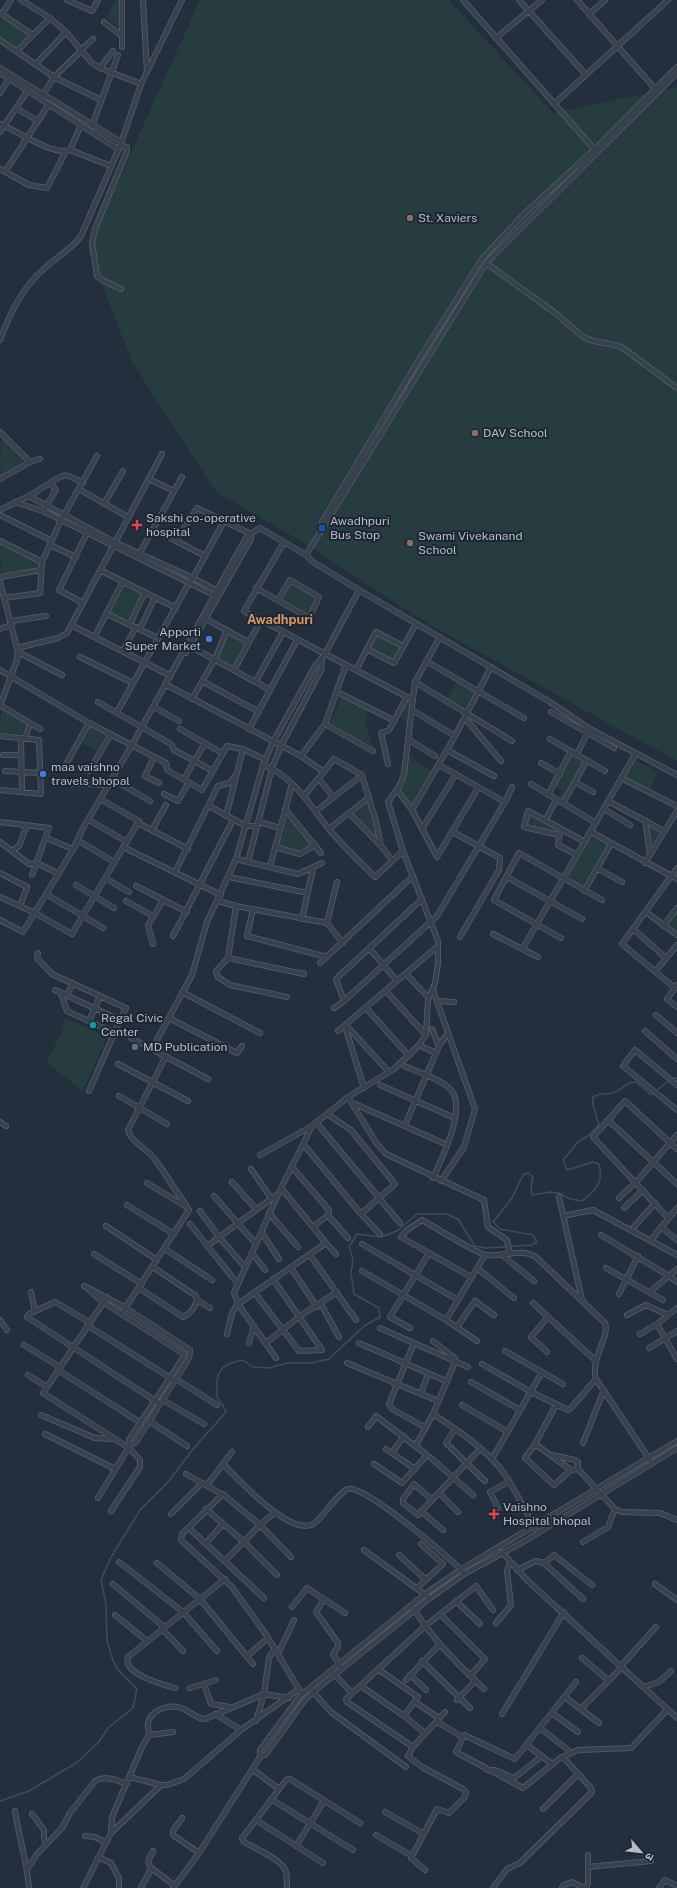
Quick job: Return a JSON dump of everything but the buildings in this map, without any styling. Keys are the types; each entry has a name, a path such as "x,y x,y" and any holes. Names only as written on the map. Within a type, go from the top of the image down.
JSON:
{"street":[{"path":"11,0 1,14 33,34"},
{"path":"20,0 50,18 66,32 92,63 111,73 141,84"},
{"path":"66,0 92,11 98,0"},
{"path":"122,0 122,47"},
{"path":"143,0 147,72"},
{"path":"0,340 8,318 25,289 45,267 74,245 81,236 120,145 141,84 182,0"},
{"path":"463,0 596,150"},
{"path":"519,0 586,75"},
{"path":"496,38 542,0"},
{"path":"577,0 657,90"},
{"path":"589,14 605,0"},
{"path":"554,104 668,0"},
{"path":"16,51 50,18"},
{"path":"104,22 122,36"},
{"path":"36,64 66,32"},
{"path":"43,94 54,77 93,38"},
{"path":"0,40 54,77 101,100"},
{"path":"100,68 113,51"},
{"path":"92,126 118,55"},
{"path":"657,90 677,67"},
{"path":"0,68 43,94 120,145"},
{"path":"0,73 81,125 126,148 127,151 95,229 92,242 97,276 121,289"},
{"path":"306,555 322,528 325,526 400,400 486,263 596,150 657,90 677,73"},
{"path":"0,93 9,79"},
{"path":"0,132 2,125 28,90"},
{"path":"5,172 49,104"},
{"path":"16,108 38,121"},
{"path":"2,125 44,146 68,150 111,166"},
{"path":"0,169 29,185 46,188 81,125"},
{"path":"322,528 321,524 328,512 473,270 522,215 596,150"},
{"path":"492,248 496,252"},
{"path":"486,263 554,312 583,338 617,345 624,348 677,388"},
{"path":"0,432 30,462"},
{"path":"18,650 62,637 67,633 162,454"},
{"path":"0,603 5,600 40,592 42,562 61,520 97,456"},
{"path":"0,479 40,458"},
{"path":"104,504 123,471"},
{"path":"0,510 29,496 61,475 66,474 83,483"},
{"path":"139,556 182,477"},
{"path":"149,479 174,492"},
{"path":"43,511 56,490 50,483"},
{"path":"79,489 128,517"},
{"path":"29,496 114,545"},
{"path":"15,502 43,511 114,545 194,578 218,594"},
{"path":"176,541 197,508 251,534"},
{"path":"0,515 76,557"},
{"path":"117,712 189,583 194,578 224,521"},
{"path":"170,676 206,619 247,536 260,528 306,555 313,562 359,590 550,702 614,748"},
{"path":"153,529 205,556"},
{"path":"83,603 60,590 87,533"},
{"path":"0,541 42,562"},
{"path":"284,542 256,588 244,612 407,697 413,698"},
{"path":"139,556 189,583 218,594"},
{"path":"0,577 41,570"},
{"path":"100,570 176,608"},
{"path":"256,588 309,618 319,597 290,580 278,600"},
{"path":"95,636 123,581"},
{"path":"0,582 18,650 17,660 0,705 40,729"},
{"path":"152,1049 192,975 207,922 221,895 236,859 263,765 273,742 315,666 325,654 359,590"},
{"path":"130,624 145,592"},
{"path":"142,727 218,594"},
{"path":"123,651 155,597"},
{"path":"107,614 158,638"},
{"path":"0,629 11,623 46,616"},
{"path":"206,619 248,642"},
{"path":"234,670 261,620"},
{"path":"367,649 394,663 416,624"},
{"path":"71,625 95,636 170,676"},
{"path":"192,698 215,659 227,630"},
{"path":"256,682 283,632"},
{"path":"356,670 376,632 403,646"},
{"path":"260,1155 314,1124 348,1097 389,1072 409,1056 426,1035 429,998 438,963 438,946 431,922 412,877 388,805 389,799 397,790 404,774 415,682 440,637"},
{"path":"249,729 297,640"},
{"path":"190,646 270,690"},
{"path":"18,650 62,675"},
{"path":"80,656 133,683"},
{"path":"248,862 272,768 281,746 322,670 322,659"},
{"path":"426,661 479,690 524,718"},
{"path":"302,756 325,724 346,665"},
{"path":"412,810 455,736 491,668"},
{"path":"0,670 89,723 166,763 167,770 202,790 226,746 243,749 266,760"},
{"path":"202,682 259,712"},
{"path":"415,682 466,716 512,741"},
{"path":"166,685 302,756 324,772"},
{"path":"0,920 23,932 114,780 166,685"},
{"path":"337,692 395,721"},
{"path":"388,764 381,734 382,732 390,730 407,697"},
{"path":"98,702 171,744 174,750 213,772"},
{"path":"154,707 179,721"},
{"path":"412,710 455,736"},
{"path":"551,712 636,753 677,775"},
{"path":"466,716 501,761"},
{"path":"22,792 21,755 23,739 30,723"},
{"path":"64,768 89,723"},
{"path":"325,724 373,750"},
{"path":"180,729 222,753"},
{"path":"577,754 589,731"},
{"path":"89,771 111,734"},
{"path":"0,736 39,740 41,794 0,790"},
{"path":"550,739 605,771"},
{"path":"409,740 435,756"},
{"path":"184,779 205,743"},
{"path":"102,800 109,785 133,745"},
{"path":"226,816 243,749"},
{"path":"447,750 494,776"},
{"path":"548,795 571,751"},
{"path":"523,948 636,753"},
{"path":"3,754 21,755"},
{"path":"154,757 145,776 159,783"},
{"path":"304,796 334,759 362,775 376,822 381,846"},
{"path":"563,803 587,760"},
{"path":"541,763 560,774"},
{"path":"439,764 478,788 505,802"},
{"path":"263,765 282,774 304,796 329,828 375,877 403,851"},
{"path":"5,771 40,773"},
{"path":"422,829 456,774"},
{"path":"316,811 362,775"},
{"path":"175,872 188,849 218,786 230,783 235,776"},
{"path":"621,778 677,806"},
{"path":"319,779 333,797"},
{"path":"114,780 150,801"},
{"path":"164,794 178,801 188,782"},
{"path":"575,782 593,792"},
{"path":"63,783 109,785"},
{"path":"270,867 292,784"},
{"path":"531,784 596,823"},
{"path":"334,1008 344,1001 437,916 505,802 512,787"},
{"path":"397,790 412,810 437,857 478,788"},
{"path":"329,828 368,797"},
{"path":"102,800 139,820 138,823 188,849"},
{"path":"546,820 556,800"},
{"path":"608,801 664,831"},
{"path":"152,830 166,805"},
{"path":"209,806 246,826 258,824 280,828"},
{"path":"285,809 321,853"},
{"path":"604,809 630,825"},
{"path":"559,835 524,827 528,811 585,842"},
{"path":"645,863 677,811"},
{"path":"349,813 381,846 392,860"},
{"path":"74,847 79,841 90,820"},
{"path":"90,820 126,842"},
{"path":"173,936 187,912 233,820"},
{"path":"645,820 650,854"},
{"path":"0,822 49,828 32,875"},
{"path":"0,896 35,913 72,934 138,823"},
{"path":"12,851 19,846 27,825"},
{"path":"560,828 558,845 577,855"},
{"path":"453,832 500,858 499,870 460,937"},
{"path":"591,832 645,863 677,879"},
{"path":"46,838 74,847"},
{"path":"79,841 114,862"},
{"path":"0,842 29,864 37,863 59,874"},
{"path":"584,891 611,844"},
{"path":"275,847 300,854 315,846"},
{"path":"123,847 221,895"},
{"path":"561,938 494,900 519,853 562,879 602,900"},
{"path":"236,859 298,874 322,863"},
{"path":"302,919 313,868"},
{"path":"597,868 622,882"},
{"path":"677,868 622,944 655,972 676,987 667,999 677,1007"},
{"path":"0,873 27,887 20,906"},
{"path":"229,877 308,893"},
{"path":"320,963 412,877"},
{"path":"507,877 550,900 582,920"},
{"path":"105,878 129,892"},
{"path":"327,923 337,882"},
{"path":"76,885 114,908"},
{"path":"136,886 187,912"},
{"path":"46,894 102,928"},
{"path":"344,1001 336,979 422,899"},
{"path":"218,900 236,906 327,923 343,942"},
{"path":"126,901 153,916"},
{"path":"153,944 147,928 163,901"},
{"path":"236,906 228,958 216,971 218,977 230,984 287,997"},
{"path":"663,926 677,908"},
{"path":"253,909 248,936 327,957"},
{"path":"646,912 677,935"},
{"path":"633,929 666,958"},
{"path":"493,934 538,957"},
{"path":"655,972 677,945"},
{"path":"338,1031 438,946"},
{"path":"369,948 397,982"},
{"path":"38,953 37,958 48,971 126,1008 89,1091"},
{"path":"228,958 304,974"},
{"path":"406,974 429,998"},
{"path":"67,995 73,983"},
{"path":"55,990 120,1020"},
{"path":"432,990 438,1001 475,1109 464,1147 441,1181"},
{"path":"386,991 426,1035"},
{"path":"182,992 260,1033"},
{"path":"61,993 67,1010 115,1033"},
{"path":"89,1021 100,996"},
{"path":"438,1001 454,1002"},
{"path":"366,1008 409,1056"},
{"path":"656,1015 677,1033"},
{"path":"169,1018 237,1054 242,1046"},
{"path":"345,1025 389,1072"},
{"path":"345,1025 364,1088"},
{"path":"432,1029 439,1046"},
{"path":"645,1031 677,1059"},
{"path":"405,1125 439,1046 448,1032"},
{"path":"131,1038 208,1079"},
{"path":"423,1047 436,1053"},
{"path":"677,1085 635,1050 624,1066 677,1110"},
{"path":"122,1313 189,1210 161,1168 149,1152 133,1139 128,1128 166,1056"},
{"path":"118,1064 188,1101"},
{"path":"404,1066 427,1075 452,1090 457,1106 448,1143 434,1178"},
{"path":"380,1085 454,1118"},
{"path":"119,1096 167,1124"},
{"path":"348,1097 382,1150 390,1157 484,1200 488,1227 504,1237 509,1244 509,1252"},
{"path":"668,1218 593,1137 625,1101 677,1149"},
{"path":"355,1104 443,1143"},
{"path":"326,1114 351,1130 395,1184 361,1214"},
{"path":"608,1120 677,1184"},
{"path":"0,1122 6,1126"},
{"path":"276,1358 234,1296 237,1283 262,1233 278,1194 314,1124"},
{"path":"314,1124 400,1223"},
{"path":"619,1198 636,1182 677,1135"},
{"path":"304,1145 361,1214 380,1234"},
{"path":"292,1167 328,1208 328,1215 348,1238"},
{"path":"251,1169 271,1198"},
{"path":"232,1182 256,1209"},
{"path":"147,1183 186,1206"},
{"path":"281,1188 336,1254"},
{"path":"624,1208 643,1190"},
{"path":"207,1246 278,1194"},
{"path":"214,1196 256,1244"},
{"path":"559,1197 582,1300"},
{"path":"634,1227 655,1203"},
{"path":"127,1205 174,1234"},
{"path":"650,1240 677,1208"},
{"path":"563,1216 593,1210 677,1254"},
{"path":"200,1211 219,1237 245,1267"},
{"path":"270,1213 298,1247"},
{"path":"313,1227 328,1215"},
{"path":"471,1278 401,1237 407,1230 422,1220 485,1255 502,1255 509,1252 533,1254 606,1325 596,1360 594,1371 596,1379 652,1464"},
{"path":"190,1224 237,1283"},
{"path":"106,1226 157,1260"},
{"path":"662,1227 677,1240"},
{"path":"262,1233 279,1259"},
{"path":"601,1235 638,1256 677,1282"},
{"path":"227,1334 232,1313 238,1304 326,1243"},
{"path":"362,1244 458,1300"},
{"path":"165,1249 212,1280"},
{"path":"252,1253 265,1270"},
{"path":"410,1328 390,1317 429,1253"},
{"path":"94,1254 183,1317 188,1315 197,1300"},
{"path":"310,1255 356,1320"},
{"path":"446,1320 485,1255"},
{"path":"502,1255 534,1281"},
{"path":"619,1294 638,1256"},
{"path":"153,1267 196,1296 197,1300 210,1308"},
{"path":"291,1268 319,1305 339,1337"},
{"path":"477,1268 514,1298"},
{"path":"606,1268 663,1300"},
{"path":"650,1292 677,1269"},
{"path":"362,1271 446,1320 477,1341"},
{"path":"255,1293 299,1351 322,1350 300,1316 273,1279"},
{"path":"84,1286 126,1308 190,1350 191,1353 184,1354 104,1302 84,1286"},
{"path":"31,1292 35,1311"},
{"path":"266,1342 300,1316 319,1305 336,1292"},
{"path":"107,1297 43,1393 114,1439 129,1446 140,1460 141,1464 111,1511"},
{"path":"457,1327 475,1301 494,1315"},
{"path":"204,1424 162,1402 154,1401 29,1319 28,1315 52,1303 58,1303 170,1378 217,1405"},
{"path":"533,1303 596,1360"},
{"path":"627,1315 646,1305 668,1315"},
{"path":"640,1334 657,1324 677,1308"},
{"path":"547,1352 531,1337 548,1317"},
{"path":"0,1320 7,1330"},
{"path":"657,1324 664,1339 677,1359"},
{"path":"249,1343 254,1326"},
{"path":"380,1328 455,1362 468,1366"},
{"path":"649,1348 677,1331"},
{"path":"416,1445 433,1414 455,1362 455,1358 433,1341"},
{"path":"359,1343 446,1381"},
{"path":"414,1343 389,1404 392,1409 426,1428"},
{"path":"24,1345 146,1426"},
{"path":"505,1351 563,1384"},
{"path":"98,1498 129,1446 136,1442 162,1402 191,1356 191,1353"},
{"path":"129,1446 129,1440 183,1358 184,1354"},
{"path":"347,1364 438,1401"},
{"path":"482,1364 531,1392 568,1410 596,1379"},
{"path":"492,1459 542,1372"},
{"path":"421,1394 428,1374"},
{"path":"28,1375 47,1387"},
{"path":"471,1382 520,1410"},
{"path":"583,1443 604,1390"},
{"path":"462,1405 508,1432"},
{"path":"556,1405 535,1444 525,1458 554,1485 571,1470 578,1469"},
{"path":"433,1414 455,1429 492,1459 501,1470 538,1533"},
{"path":"41,1415 96,1438 114,1439"},
{"path":"368,1427 376,1416 416,1445 427,1455 401,1483 374,1464"},
{"path":"149,1421 187,1446"},
{"path":"455,1429 446,1443 485,1481"},
{"path":"45,1434 115,1469"},
{"path":"392,1453 404,1436"},
{"path":"153,1851 148,1861 149,1866 174,1887 199,1853 260,1758 260,1750 305,1696 309,1688 425,1594 460,1570 677,1441"},
{"path":"535,1444 571,1470"},
{"path":"305,1696 313,1692 342,1670 430,1598 464,1574 538,1533 677,1448"},
{"path":"386,1449 415,1469"},
{"path":"432,1500 414,1484 403,1499 403,1503 418,1515 480,1449"},
{"path":"207,1485 232,1452"},
{"path":"550,1454 578,1462 578,1469 614,1509 622,1512 660,1513 677,1520"},
{"path":"431,1458 473,1495"},
{"path":"223,1464 274,1513 302,1526 310,1526 316,1522 344,1490 352,1488 379,1502 464,1574"},
{"path":"186,1474 223,1494 260,1525 291,1558"},
{"path":"498,1508 490,1492 508,1482"},
{"path":"171,1514 202,1483"},
{"path":"439,1493 458,1512"},
{"path":"223,1494 206,1509 181,1536 181,1540 225,1579 268,1638 299,1689 305,1696"},
{"path":"206,1509 244,1542 277,1575"},
{"path":"583,1542 608,1527 614,1509"},
{"path":"421,1511 443,1530"},
{"path":"225,1561 260,1525 274,1513"},
{"path":"206,1543 223,1524"},
{"path":"189,1528 264,1598"},
{"path":"418,1588 443,1564 421,1544"},
{"path":"498,1548 517,1570 677,1718"},
{"path":"364,1550 430,1598"},
{"path":"399,1555 426,1580"},
{"path":"544,1563 554,1555 592,1585"},
{"path":"517,1570 536,1561 544,1563 583,1599"},
{"path":"119,1562 183,1612 217,1651"},
{"path":"496,1623 511,1605 507,1570 510,1562"},
{"path":"157,1563 200,1599 253,1664"},
{"path":"175,1688 147,1679 128,1664 127,1660 130,1655 225,1579"},
{"path":"113,1584 163,1628 183,1651"},
{"path":"655,1584 677,1600"},
{"path":"413,1747 347,1702 346,1699 424,1627 476,1586 493,1610"},
{"path":"292,1607 307,1588 345,1613"},
{"path":"324,1599 317,1609 317,1614 338,1643 338,1647 333,1654 342,1670"},
{"path":"456,1601 480,1624"},
{"path":"412,1605 424,1627 484,1689"},
{"path":"502,1714 564,1612"},
{"path":"440,1614 484,1659 470,1676"},
{"path":"115,1615 147,1641"},
{"path":"256,1721 264,1694 270,1654 277,1652 294,1620"},
{"path":"581,1709 622,1666 656,1627"},
{"path":"246,1656 268,1638"},
{"path":"406,1680 422,1661 440,1644"},
{"path":"582,1658 608,1680"},
{"path":"422,1661 458,1699 470,1708"},
{"path":"378,1669 418,1697 404,1716"},
{"path":"331,1671 352,1693"},
{"path":"644,1687 659,1682 671,1671"},
{"path":"410,1675 426,1690"},
{"path":"190,1688 216,1680"},
{"path":"458,1699 475,1681"},
{"path":"415,1702 462,1737 465,1735 513,1759 517,1758 576,1682"},
{"path":"204,1684 211,1704 231,1707"},
{"path":"361,1686 404,1716 425,1733"},
{"path":"309,1688 335,1715 406,1766"},
{"path":"130,1777 162,1785 167,1785 184,1779 241,1730 290,1698 299,1689"},
{"path":"111,1833 112,1817 142,1747 149,1735 147,1726 149,1718 156,1711 165,1708 182,1708 202,1719 264,1694 290,1698"},
{"path":"565,1697 599,1723"},
{"path":"462,1737 456,1752 523,1788 552,1764 563,1757 581,1750 631,1748 637,1744 668,1709"},
{"path":"412,1856 437,1809 449,1813 465,1797 466,1792 463,1789 437,1776 410,1759 408,1756 413,1747 445,1712"},
{"path":"552,1713 578,1732"},
{"path":"215,1714 241,1730"},
{"path":"540,1728 568,1750"},
{"path":"149,1735 173,1732"},
{"path":"527,1745 552,1764"},
{"path":"487,1770 495,1770 514,1778 542,1756"},
{"path":"493,1888 507,1869 520,1863 590,1795 592,1790 563,1757"},
{"path":"252,1769 279,1789"},
{"path":"543,1809 578,1774"},
{"path":"28,1868 46,1844 62,1828 70,1813 95,1781 99,1778 110,1778 127,1784"},
{"path":"287,1888 286,1872 284,1868 277,1861 242,1840 286,1780 290,1779 360,1823"},
{"path":"83,1888 105,1842 111,1833 162,1785"},
{"path":"272,1799 353,1850"},
{"path":"296,1846 324,1801"},
{"path":"15,1811 19,1839 28,1868 29,1888"},
{"path":"385,1812 424,1834"},
{"path":"32,1814 43,1828 46,1844"},
{"path":"182,1818 173,1831 173,1835 199,1853"},
{"path":"256,1820 323,1863"},
{"path":"376,1834 412,1856 411,1858 425,1870"},
{"path":"85,1836 95,1837 105,1842"},
{"path":"562,1888 564,1885 572,1882 585,1888 588,1883 588,1855"},
{"path":"98,1857 111,1863 119,1878 119,1888"},
{"path":"588,1867 651,1861"},
{"path":"141,1888 151,1869"},
{"path":"659,1888 665,1880 677,1886"}],"green space":[{"path":"116,0 119,0 119,27 106,18"},
{"path":"200,0 449,0 553,113 677,87 677,761 430,625 301,541 216,492 132,362 88,248"},
{"path":"3,18 29,35 17,48 0,37 0,22"},
{"path":"1,437 25,460 0,476"},
{"path":"0,543 40,563 39,568 1,573"},
{"path":"290,583 315,597 308,615 280,600"},
{"path":"124,585 142,594 128,622 109,613"},
{"path":"228,633 246,642 233,667 217,658"},
{"path":"377,634 401,646 394,660 370,648"},
{"path":"457,681 474,691 465,709 447,699"},
{"path":"342,696 367,710 366,726 372,746 330,723"},
{"path":"408,699 411,700 408,723 400,718"},
{"path":"1,709 25,722 23,734 0,733"},
{"path":"90,727 105,736 97,751 82,743"},
{"path":"571,754 583,762 563,799 559,797 562,791 554,787"},
{"path":"410,756 431,771 411,806 401,793"},
{"path":"635,760 658,772 650,790 625,778"},
{"path":"368,801 379,843 352,814"},
{"path":"286,814 311,845 303,851 278,846"},
{"path":"529,814 558,829 557,833 526,826"},
{"path":"647,823 661,830 650,848"},
{"path":"591,836 607,845 582,887 566,878"},
{"path":"677,911 677,932 666,924"},
{"path":"65,1018 107,1037 83,1091 46,1062 60,1035"}],"waterway":[{"path":"0,1801 29,1791 76,1763 98,1743 108,1728 133,1708 137,1689 118,1670 113,1661 107,1640 106,1604 101,1580 110,1559 140,1510 169,1481 193,1449 226,1412 217,1397 217,1382 219,1372 222,1368 236,1361 243,1360 253,1367 269,1368 287,1363 311,1363 329,1359 364,1326 380,1317 379,1308 354,1294 351,1273 353,1260 349,1247 357,1234 381,1237 397,1231 417,1214 446,1214 458,1219 475,1246 485,1248 532,1245 537,1242 533,1235 500,1229 493,1222 512,1198 523,1175 528,1173 533,1177 531,1187 532,1195 550,1192 559,1193 570,1199 582,1201 595,1189 600,1181 599,1164 593,1162 567,1170 563,1160 578,1142 589,1135 599,1125 593,1105 593,1097 596,1095 612,1093 633,1082 636,1082 651,1095 672,1078 677,1078"}],"place":[{"name":"St. Xaviers","path":"410,218"},
{"name":"DAV School","path":"475,433"},
{"name":"Sakshi co-operative hospital","path":"137,525"},
{"name":"Awadhpuri Bus Stop","path":"322,528"},
{"name":"Swami Vivekanand School","path":"410,543"},
{"name":"Apporti Super Market","path":"209,639"},
{"name":"maa vaishno travels bhopal","path":"43,774"},
{"name":"Regal Civic Center","path":"93,1025"},
{"name":"MD Publication","path":"135,1047"},
{"name":"Vaishno Hospital bhopal","path":"494,1514"}],"district":[{"name":"Awadhpuri","path":"280,619"}]}
